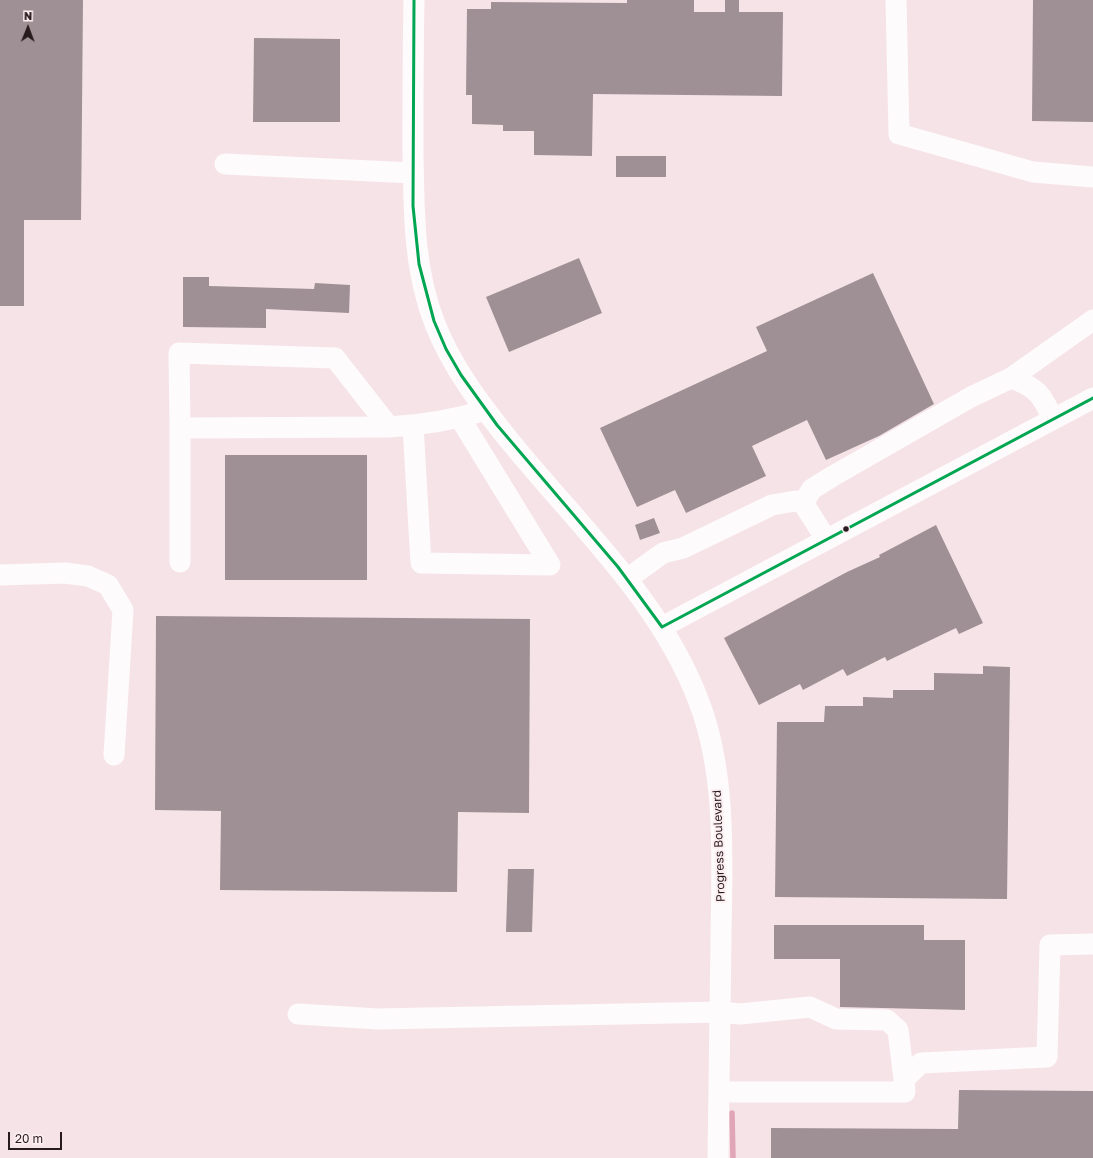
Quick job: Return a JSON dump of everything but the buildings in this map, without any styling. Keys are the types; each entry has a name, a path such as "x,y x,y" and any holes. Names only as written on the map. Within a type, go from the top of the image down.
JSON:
{"street":[{"name":"Progress Boulevard","path":"414,0 413,206 419,264 434,321 446,349 461,375 486,410 538,475 627,579 662,626 679,655 698,700 709,735 714,763 720,821 718,1158"},
{"path":"896,0 899,134 1033,172 1093,177"},
{"path":"225,164 413,173"},
{"path":"803,503 812,489 971,397 1011,378 1093,320"},
{"path":"180,562 179,353 334,358 389,427"},
{"path":"1011,378 1029,385 1042,396 1053,419"},
{"path":"662,626 1093,398"},
{"path":"180,428 413,426 460,418 486,410"},
{"path":"413,426 421,562 550,565 460,418"},
{"path":"627,579 663,553 683,548 772,505 794,501 803,503 826,540"},
{"path":"0,575 65,572 88,576 108,585 116,596 123,610 114,755"},
{"path":"904,1079 921,1063 1047,1057 1050,945 1093,944"},
{"path":"298,1014 378,1019 720,1012 740,1014 810,1007 836,1019 887,1020 898,1030 905,1092 719,1092"}],"waterway":[{"path":"732,1113 733,1158"}],"transit line":[{"path":"414,0 413,206 419,264 434,321 446,349 461,375 497,425 618,567 662,627"},
{"path":"662,627 1093,398"}]}
